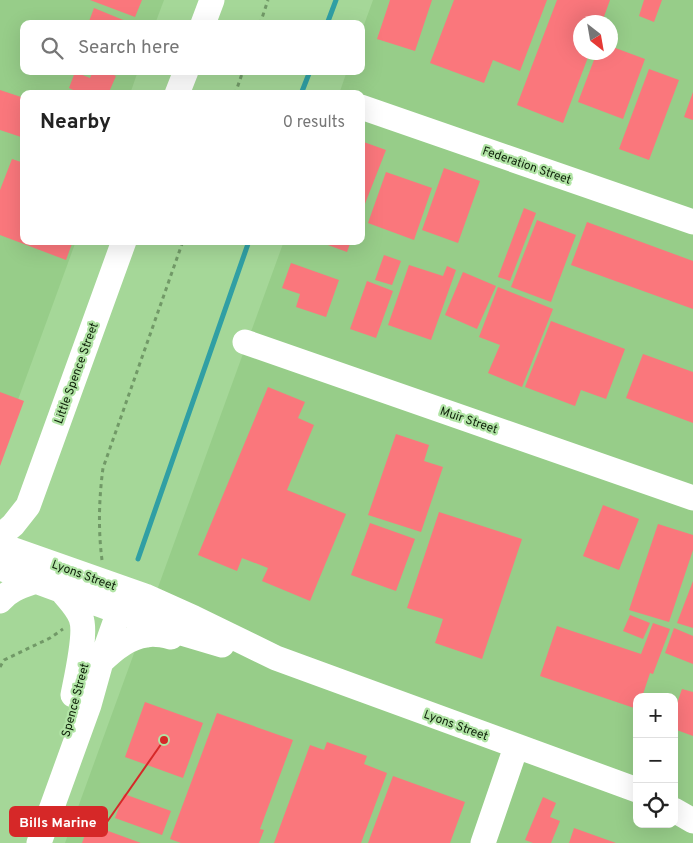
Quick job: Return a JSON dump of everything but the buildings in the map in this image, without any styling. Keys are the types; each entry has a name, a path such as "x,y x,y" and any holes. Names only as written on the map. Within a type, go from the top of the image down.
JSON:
{"street":[{"path":"204,20 212,0"},
{"path":"179,90 184,75"},
{"name":"Federation Street","path":"365,108 693,222"},
{"name":"Little Spence Street","path":"0,536 13,525 28,506 123,245"},
{"name":"Muir Street","path":"245,342 693,498"},
{"name":"Little Spence Street","path":"28,506 29,527 36,569"},
{"name":"Lyons Street","path":"0,545 36,569 61,590 113,592 158,626 276,658"},
{"name":"Lyons Street","path":"0,568 36,569 194,618 276,658 633,789"},
{"path":"0,601 36,569"},
{"path":"61,590 76,607 82,622 81,648 73,696"},
{"name":"Spence Street","path":"39,843 88,705 101,662 113,592"},
{"name":"Spence Street","path":"47,819 73,696 113,592"},
{"path":"101,662 122,645 146,635 157,634 220,644"},
{"path":"483,843 516,747"},
{"path":"678,798 693,800"},
{"path":"678,812 693,821"}],"path":[{"path":"261,20 268,0"},
{"path":"236,90 242,75"},
{"path":"113,592 100,521 103,468 183,245"},
{"path":"0,667 4,660 50,638 70,625"}],"shaded area":[{"path":"0,0 164,0 156,20 20,20 20,75 137,75 131,90 20,90 20,245 75,245 0,449"},
{"path":"373,0 693,0 693,843 65,843 283,245 365,245 365,90 340,90 346,75 365,75 365,22"}],"waterway":[{"path":"328,20 336,0"},
{"path":"303,90 308,75"},
{"path":"138,559 248,245"}],"place":[{"name":"Bills Marine","path":"164,740"}]}
